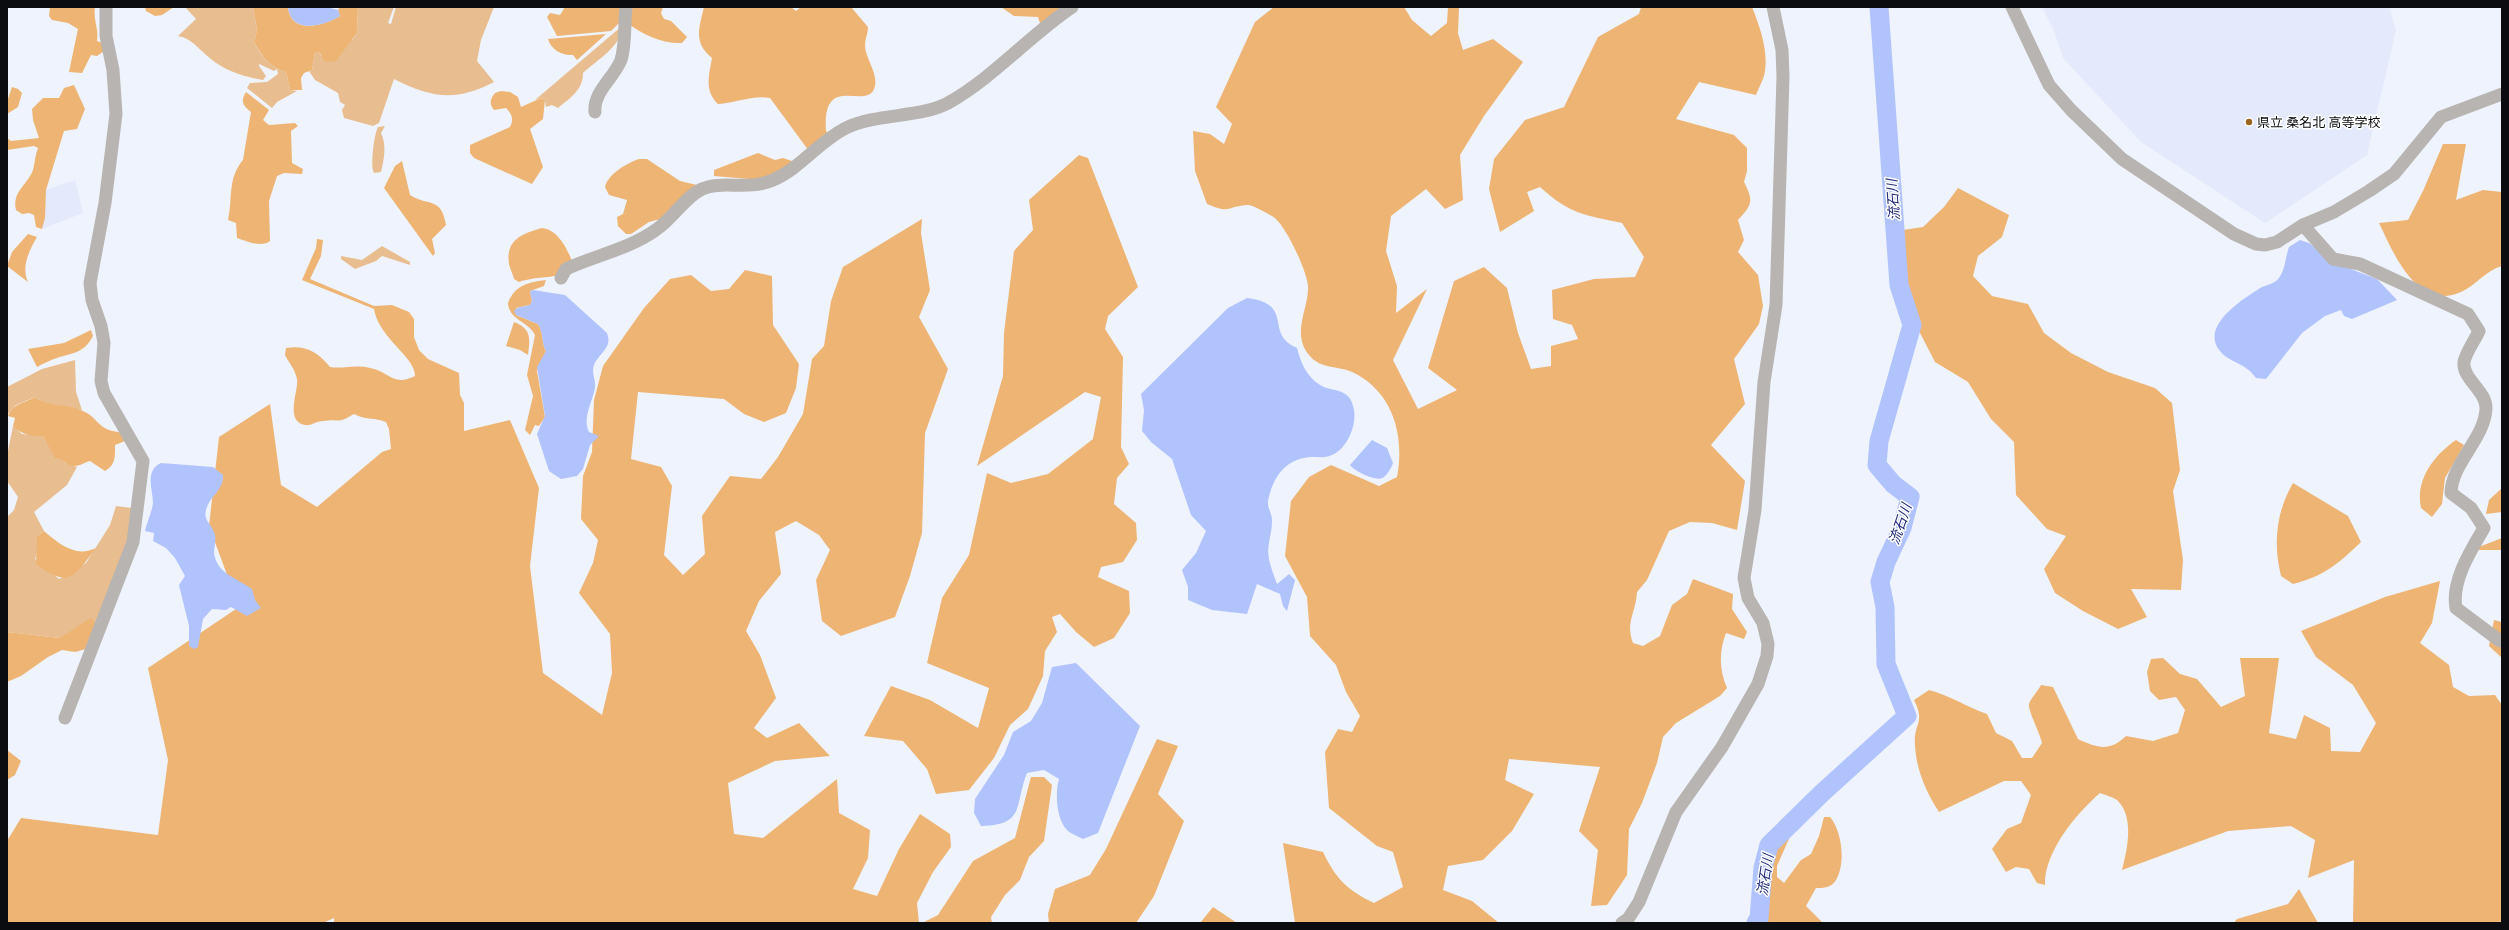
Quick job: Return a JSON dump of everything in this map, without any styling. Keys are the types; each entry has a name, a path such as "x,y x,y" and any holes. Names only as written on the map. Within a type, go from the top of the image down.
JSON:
{"street":[{"path":"66,718 133,542 143,461 104,393 101,381 104,343 102,326 92,300 90,283 105,203 116,114 113,70 106,36 106,7"},
{"path":"595,112 594,105 599,95 615,73 620,60 626,7"},
{"path":"561,278 566,268 623,247 657,229 688,200 704,188 756,186 772,181 793,170 824,141 848,128 873,119 914,112 947,103 984,78 1045,25 1072,7"},
{"path":"1622,923 1628,919 1639,902 1676,812 1722,747 1758,684 1767,656 1768,644 1763,624 1748,598 1744,578 1755,510 1764,382 1776,305 1783,77 1782,50 1773,7"},
{"path":"2012,7 2050,85 2071,110 2122,159 2246,241 2265,245 2277,242 2303,225 2334,212 2394,174 2441,117 2502,94"},
{"path":"2303,225 2333,259 2360,264 2468,314 2479,331 2468,354 2465,366 2485,402 2486,410 2482,425 2451,481 2451,493 2470,508 2484,528 2470,552 2454,597 2456,608 2500,641"}],"shaded area":[{"path":"50,7 95,7 97,41 102,43 104,51 97,56 91,55 82,73 69,72 78,29 68,23 52,20 49,16"},
{"path":"145,7 174,7 162,15 155,16 146,11"},
{"path":"185,7 253,7 257,30 254,42 263,57 271,64 286,72 290,90 297,91 277,102 272,108 247,88 250,83 267,82 278,74 277,69 274,71 259,64 266,76 263,80 236,73 222,67 188,39 178,36 196,19"},
{"path":"253,7 288,7 290,16 295,22 301,25 309,26 325,23 340,16 338,10 340,7 358,7 357,33 336,61 325,62 319,52 315,52 312,70 304,73 301,78 302,90 290,90 286,72 280,70 267,61 254,42 257,30"},
{"path":"358,7 394,7 388,23 391,24 396,7 494,7 481,40 477,61 494,82 467,93 444,95 432,94 394,79 379,123 373,126 344,118 342,110 345,105 340,102 338,93 315,80 309,71 312,70 315,52 319,52 321,56 353,39 357,33"},
{"path":"565,7 624,7 621,21 611,31 557,36 547,17 550,13 560,15"},
{"path":"628,7 663,7 661,13 664,19 671,21 687,37 682,43 667,42 653,38 639,31 627,23"},
{"path":"704,7 791,7 796,11 801,7 851,7 868,27 865,45 867,56 874,73 874,89 869,94 862,96 837,97 831,102 827,113 826,131 829,134 809,151 770,98 750,98 718,104 714,99 709,88 712,58 702,46 699,35 700,22"},
{"path":"1001,7 1076,7 1040,23 1038,17 1014,16"},
{"path":"1274,7 1404,7 1412,20 1431,36 1447,23 1448,7 1459,7 1458,33 1463,50 1493,39 1523,62 1484,116 1460,155 1463,200 1445,209 1426,189 1391,216 1386,251 1397,286 1396,313 1427,289 1393,360 1418,409 1457,390 1428,368 1454,281 1484,267 1507,288 1518,333 1531,369 1551,366 1551,346 1578,339 1572,325 1553,319 1552,290 1594,279 1635,277 1644,257 1622,223 1597,218 1578,212 1560,203 1540,187 1527,192 1534,211 1500,232 1489,189 1494,159 1525,120 1564,107 1598,37 1639,14 1641,7 1752,7 1755,15 1763,39 1766,63 1764,77 1756,95 1699,82 1676,119 1734,135 1747,148 1747,171 1744,182 1749,194 1750,202 1749,206 1738,220 1744,240 1738,252 1758,275 1763,306 1759,324 1734,359 1745,404 1711,445 1745,481 1737,530 1712,523 1690,522 1669,531 1647,580 1637,592 1630,623 1633,643 1643,646 1660,636 1672,605 1687,594 1693,579 1733,594 1732,609 1747,632 1744,639 1726,633 1722,647 1721,667 1727,688 1720,696 1676,723 1663,737 1657,763 1642,803 1629,829 1627,875 1607,905 1591,906 1598,850 1579,831 1600,767 1509,759 1505,780 1534,794 1512,831 1483,860 1448,866 1443,890 1472,901 1499,923 1295,923 1283,843 1323,852 1333,870 1343,883 1356,893 1374,903 1403,887 1393,852 1377,846 1329,808 1325,752 1338,729 1352,732 1360,716 1346,692 1336,665 1310,636 1307,597 1285,556 1291,501 1309,477 1331,465 1379,486 1397,477 1399,446 1393,416 1377,391 1366,380 1352,372 1322,364 1311,357 1306,351 1302,343 1301,327 1308,294 1307,279 1300,259 1283,228 1272,216 1253,206 1247,205 1220,209 1207,204 1195,171 1193,131 1210,134 1224,144 1232,124 1216,107 1255,22"},
{"name":"県立 桑名北 高等学校","path":"2042,7 2389,7 2396,30 2367,155 2265,223 2141,142 2063,58 2054,31"},
{"path":"622,26 618,40 608,52 583,73 581,84 567,101 558,108 552,105 546,107 545,100 541,98 535,100"},
{"path":"606,34 577,60 573,55 558,52 548,39"},
{"path":"74,85 85,109 77,129 64,131 46,190 45,218 42,229 36,227 34,215 29,213 22,214 16,210 15,203 18,193 33,170 38,148 34,146 7,150 7,138 11,141 39,138 33,120 32,109 43,98 59,98 64,88"},
{"path":"12,87 18,89 22,93 18,107 7,114 7,102"},
{"path":"501,91 510,92 518,97 521,107 541,98 545,100 543,119 530,129 543,167 532,184 474,158 470,153 470,145 510,127 512,119 508,110 506,108 494,110 491,104 491,99 495,93"},
{"path":"246,92 269,110 263,120 269,125 295,123 298,126 291,131 292,163 303,169 302,174 284,173 277,176 269,201 270,241 262,244 237,238 236,223 228,220 231,189 235,174 243,160 251,112 243,103 243,98"},
{"path":"385,126 381,133 384,142 384,158 381,172 374,173 372,158 375,136 378,127"},
{"path":"2443,144 2466,144 2456,200 2483,190 2502,192 2502,266 2491,271 2461,292 2445,296 2432,294 2419,287 2409,276 2399,263 2379,223 2408,220 2423,191"},
{"path":"758,153 775,160 783,158 798,163 761,180 714,176 714,170"},
{"path":"1079,155 1088,158 1138,287 1108,316 1105,329 1123,357 1121,447 1129,464 1117,478 1114,504 1136,523 1137,540 1123,562 1101,567 1098,577 1129,591 1130,613 1114,638 1094,647 1076,632 1060,614 1052,617 1057,632 1045,651 1043,676 1028,709 1010,725 994,758 969,790 936,794 927,769 903,741 864,736 891,686 930,700 978,728 989,688 927,663 942,598 969,555 987,473 1011,483 1048,474 1093,439 1101,397 1085,392 977,466 1003,376 1004,333 1014,251 1033,230 1029,200"},
{"path":"639,159 647,159 680,181 697,185 664,218 649,222 631,234 626,234 618,226 617,217 623,214 627,200 609,195 605,187 614,173 629,163"},
{"path":"402,161 410,195 437,206 444,216 446,225 432,239 435,253 433,256 384,188 395,166"},
{"path":"75,180 83,213 42,229 45,218 46,190"},
{"path":"1958,188 2009,215 2002,237 1978,256 1973,276 1992,296 2028,304 2044,333 2071,353 2108,372 2155,388 2172,403 2180,470 2173,491 2183,560 2181,590 2131,589 2147,617 2118,629 2083,611 2055,593 2044,569 2066,536 2047,529 2016,495 2014,442 1991,419 1968,382 1935,362 1916,325 1902,284 1900,244 1903,230 1923,227 1944,207"},
{"path":"922,219 921,233 930,290 919,317 948,369 925,433 922,533 910,576 895,617 841,636 822,621 816,580 830,550 819,535 796,521 775,532 781,574 759,601 746,631 760,655 776,698 754,728 767,738 799,723 830,756 775,761 728,783 734,834 763,838 837,779 839,813 870,830 868,858 853,889 877,896 899,849 920,814 950,834 951,847 933,872 917,903 919,923 334,923 334,918 323,923 7,923 7,841 21,818 158,835 168,760 148,668 239,607 209,526 219,437 270,404 281,485 317,507 382,452 391,449 389,429 386,422 364,418 354,414 341,420 321,421 307,425 299,422 295,418 294,405 297,379 285,355 286,348 293,347 311,351 321,357 330,367 365,367 377,370 392,378 402,380 415,376 409,361 389,338 377,320 374,309 302,280 316,248 317,239 323,240 321,256 310,279 374,306 392,305 409,312 414,319 414,337 419,350 428,359 459,373 460,395 464,403 464,431 510,420 539,488 530,566 543,673 602,715 612,673 610,634 579,593 593,563 598,540 581,519 583,476 592,452 594,400 603,366 644,308 670,279 691,275 711,291 729,289 745,270 772,276 773,325 799,364 796,388 786,413 764,422 744,414 724,399 638,392 631,459 661,467 672,486 664,555 683,575 705,554 702,516 730,476 761,479 778,457 803,414 812,359 824,346 831,301 843,267"},
{"path":"542,228 554,233 559,238 567,249 575,268 569,272 555,276 519,282 514,279 509,266 510,249 517,238"},
{"path":"28,234 37,237 27,259 25,271 28,282 7,266 12,252"},
{"path":"382,246 410,262 410,265 382,256 376,261 355,269 341,259 341,256 362,260"},
{"path":"546,280 544,286 530,291 532,301 530,305 516,308 516,315 538,324 546,351 537,371 545,417 539,426 535,425 530,435 525,430 533,396 527,375 535,335 528,326 515,317 509,309 508,303 514,292 519,288 528,283"},
{"path":"514,322 527,331 529,339 528,355 520,350 506,346"},
{"path":"91,330 93,336 90,342 78,352 52,360 37,367 28,349 64,343"},
{"path":"75,360 76,392 82,410 45,404 35,397 16,405 7,415 7,387 42,369"},
{"path":"35,397 46,403 71,407 83,411 103,427 120,432 125,441 115,445 114,460 109,469 105,471 90,461 77,466 72,466 61,459 55,458 43,436 27,434 16,429 13,426 15,418 8,416 10,412 16,406"},
{"path":"13,426 22,434 43,436 49,446 61,459 77,467 67,485 34,512 44,531 37,536 37,553 35,559 59,579 86,563 110,525 116,506 132,508 130,534 97,627 60,638 7,632 7,517 14,510 18,497 7,481 8,451"},
{"path":"2456,440 2464,445 2445,478 2442,504 2432,517 2421,508 2421,488 2424,478 2428,469 2440,453"},
{"path":"2293,483 2348,516 2361,542 2338,563 2322,573 2293,584 2281,576 2277,552 2277,540 2283,505"},
{"path":"2502,488 2502,512 2486,514 2489,500"},
{"path":"44,531 56,541 68,548 89,551 96,548 76,572 64,578 56,576 47,572 36,564 37,536"},
{"path":"2502,538 2502,550 2471,550"},
{"path":"2440,581 2432,623 2420,643 2449,665 2453,687 2469,696 2495,695 2502,705 2502,923 2353,923 2354,860 2308,878 2315,840 2291,826 2228,831 2122,870 2128,834 2126,815 2123,807 2117,800 2100,793 2081,812 2063,834 2050,860 2046,872 2045,885 2037,883 2029,869 2016,867 2006,872 1992,849 2007,829 2021,823 2031,795 2021,781 2004,781 1939,812 1922,780 1917,763 1915,738 1919,714 1914,700 1929,690 1987,714 1996,733 2012,741 2022,758 2032,758 2042,743 2030,712 2029,704 2041,685 2053,687 2078,739 2092,745 2103,747 2109,746 2120,741 2126,736 2153,741 2178,733 2185,710 2176,697 2159,700 2150,691 2147,672 2151,659 2163,658 2180,674 2197,679 2221,707 2245,696 2240,658 2279,658 2269,733 2296,739 2304,715 2330,728 2331,751 2360,752 2376,723 2353,685 2316,657 2301,631 2385,597"},
{"path":"89,619 92,619 97,627 86,649 75,652 62,650 48,657 21,676 7,682 7,632 60,638"},
{"path":"2494,620 2502,622 2502,658 2489,646"},
{"path":"1157,739 1178,746 1158,794 1184,821 1154,896 1136,923 1049,923 1048,914 1055,889 1090,875 1106,849"},
{"path":"7,750 21,761 15,775 7,780"},
{"path":"1031,777 1044,777 1052,785 1044,841 1029,857 1020,880 1005,895 991,917 992,923 922,923 938,915 973,861 1015,838"},
{"path":"1824,817 1830,817 1834,823 1840,839 1842,856 1839,873 1834,883 1825,888 1816,888 1806,906 1823,923 1756,923 1761,873 1770,846 1777,839 1791,834 1777,866 1777,877 1784,883 1801,860 1811,854 1819,836"},
{"path":"2299,889 2318,923 2234,923 2237,919 2288,904"},
{"path":"1213,907 1237,923 1200,923"}],"water":[{"path":"288,7 326,7 338,10 340,16 326,23 309,26 302,25 295,22 290,16"},
{"path":"2300,240 2309,243 2335,263 2377,279 2397,300 2352,319 2344,316 2341,310 2325,316 2302,333 2266,379 2256,378 2247,369 2228,358 2220,351 2215,342 2215,332 2219,323 2235,305 2262,287 2279,278 2283,270 2289,247"},
{"path":"533,290 565,295 607,333 607,347 596,361 593,368 595,387 587,415 587,426 589,432 599,436 590,445 583,469 577,476 561,479 549,471 537,434 545,416 537,367 546,351 538,324 516,315 514,311 517,308 530,305 532,301 530,291"},
{"path":"1247,298 1262,301 1271,306 1278,320 1282,335 1287,342 1297,348 1302,364 1311,378 1320,385 1345,394 1349,397 1354,410 1354,424 1344,446 1338,451 1325,457 1307,457 1290,463 1280,473 1272,486 1268,501 1268,506 1272,517 1272,527 1268,548 1271,569 1277,584 1289,574 1295,580 1287,611 1283,606 1280,594 1257,584 1247,614 1212,610 1188,600 1188,587 1182,570 1196,553 1206,531 1191,515 1172,459 1151,442 1142,431 1144,410 1141,394 1228,308"},
{"path":"1372,440 1387,448 1393,463 1387,474 1381,478 1366,476 1350,465"},
{"path":"161,463 213,467 223,475 223,480 209,503 205,515 215,534 214,553 216,560 223,571 252,589 255,600 261,608 247,616 231,607 226,610 212,609 203,619 198,647 194,649 189,646 189,626 179,585 185,576 175,558 166,548 153,541 154,533 145,531 153,503 151,476 156,466"},
{"path":"1076,663 1140,726 1098,833 1083,839 1067,830 1063,825 1057,805 1059,779 1044,770 1027,773 1019,804 1012,817 1005,822 995,825 981,826 974,813 975,799 1004,755 1013,732 1031,721 1042,703 1052,667"}],"waterway":[{"name":"流石川","path":"1756,923 1759,918 1763,868 1769,845 1822,793 1907,716 1886,664 1885,607 1880,582 1886,562 1902,528 1910,497 1893,484 1877,465 1879,441 1912,325 1899,285 1879,7"}],"place":[{"name":"県立 桑名北 高等学校","path":"2249,122"}]}
